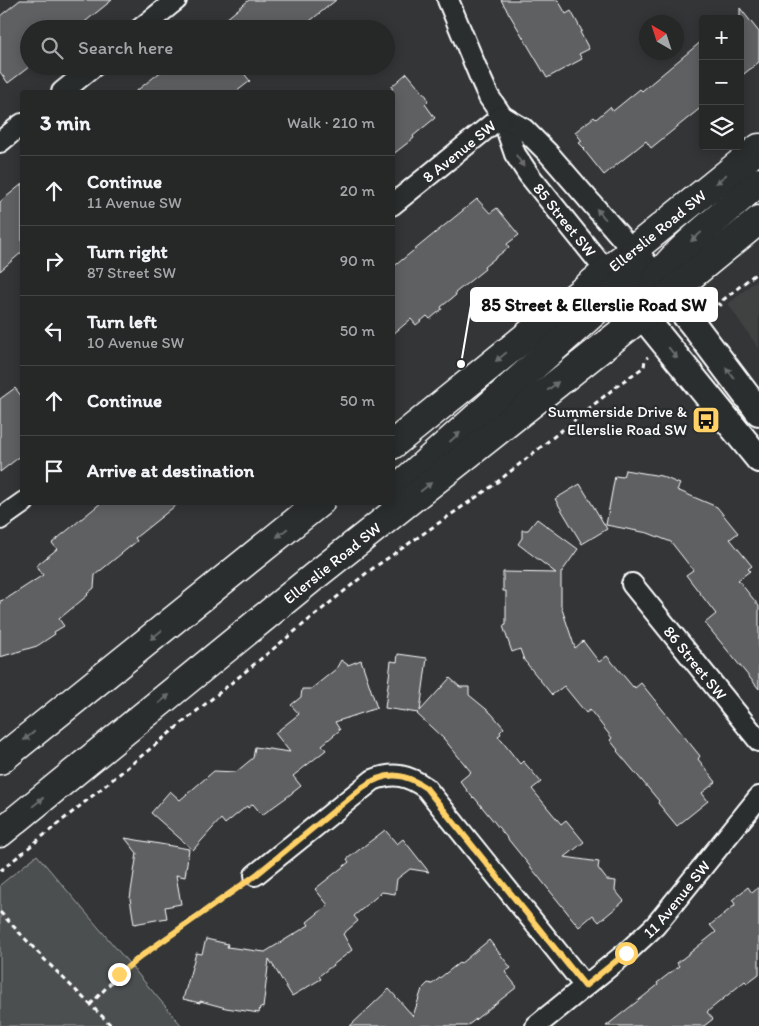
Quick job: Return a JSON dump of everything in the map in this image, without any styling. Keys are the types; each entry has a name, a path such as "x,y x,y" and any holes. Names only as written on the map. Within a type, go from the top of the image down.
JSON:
{"main road":[{"name":"Ellerslie Road SW","path":"633,251 759,148"},
{"path":"663,286 671,259 759,182"},
{"path":"642,316 646,299 759,220"},
{"path":"395,489 601,306 613,280 629,277 634,263 633,251"},
{"name":"Ellerslie Road SW","path":"395,443 613,280"},
{"name":"Ellerslie Road SW","path":"0,833 316,575 642,316"},
{"path":"0,760 316,505"},
{"path":"316,575 379,505"}],"street":[{"path":"151,20 176,0"},
{"name":"85 Street SW","path":"448,0 489,97 502,116 515,154 529,175 759,459"},
{"path":"64,90 83,75"},
{"name":"85 Street SW","path":"502,116 524,129 548,152 663,286 759,412"},
{"name":"8 Avenue SW","path":"395,203 502,116"},
{"path":"0,142 20,126"},
{"path":"0,519 20,505"},
{"name":"86 Street SW","path":"632,584 759,741"},
{"path":"256,875 363,787 379,778 395,775 417,782 426,788 585,986"},
{"name":"11 Avenue SW","path":"536,1026 626,953 655,926 759,797"}],"path":[{"path":"716,303 721,305 723,300 759,270"},
{"path":"0,872 369,571 491,487 622,382 644,367 645,359"},
{"path":"90,1005 119,974 144,954 256,875"},
{"path":"0,912 46,961 112,1026"}],"shaded area":[{"path":"759,278 759,349 728,304"},
{"path":"37,855 182,1026 0,1026 0,885"}],"building":[{"path":"20,0 112,0 87,20 20,20 20,74 8,83 0,72 0,16"},
{"path":"249,0 336,0 311,20 225,20"},
{"path":"501,0 558,0 566,14 571,11 589,49 579,54 582,59 547,78"},
{"path":"740,8 759,32 759,62 744,74 744,15 740,15"},
{"path":"699,43 699,109 651,148 646,141 604,175 579,143 582,141 575,132 594,117 596,119 610,107 613,111 640,89 642,91 679,60 684,60 684,56"},
{"path":"407,73 427,97 428,101 425,104 435,118 395,153 395,90 392,90 392,86"},
{"path":"157,75 245,75 250,81 239,90 138,90"},
{"path":"20,186 20,254 0,271 0,202"},
{"path":"477,199 490,213 497,208 519,235 507,244 509,247 455,293 456,295 430,319 427,316 416,325 411,319 395,332 395,266"},
{"path":"15,388 20,394 20,457 0,472 0,399"},
{"path":"625,470 661,476 680,484 677,490 717,507 738,533 730,539 752,566 748,569 750,571 738,580 759,606 759,689 705,623 716,614 686,575 693,570 671,542 648,533 606,525 615,476 623,477"},
{"path":"580,484 607,529 582,544 555,499"},
{"path":"98,505 176,505 135,538 137,541 95,575 94,588 59,619 64,626 54,632 55,634 37,646 0,657 0,601 43,575 36,566 57,549 52,543"},
{"path":"537,519 578,549 561,573 561,606 575,648 583,641 599,662 607,656 633,687 635,688 641,683 700,756 698,759 716,782 702,793 708,801 677,826 658,803 659,801 617,751 610,740 612,738 590,710 586,713 564,686 552,695 524,660 520,649 512,652 503,626 506,625 506,591 503,591 503,572 556,573 518,544 522,538 522,530 528,530"},
{"path":"398,654 427,658 420,711 450,678 460,687 469,687 469,695 491,713 504,728 498,736 520,764 523,761 541,782 532,789 561,824 566,820 584,842 565,857 599,862 598,868 607,880 616,881 615,890 624,901 599,922 593,915 579,927 460,781 471,772 444,739 418,713 385,708 391,661 397,662"},
{"path":"341,660 348,665 361,660 377,708 335,722 340,730 322,745 326,750 293,776 301,786 262,815 253,804 248,808 247,806 225,824 221,819 193,850 151,813 170,791 180,800 214,771 236,772 253,758 255,747 290,752 275,733 299,714 291,705 301,697 302,689 311,689 336,669"},
{"path":"385,830 397,844 403,839 429,872 410,869 397,879 395,894 382,892 354,916 358,921 343,934 352,950 319,976 321,979 292,996 269,959 263,1008 260,1007 259,1013 183,999 196,953 202,954 206,939 228,944 227,947 265,952 309,925 307,922 328,905 315,889 349,862 347,859"},
{"path":"125,838 189,849 185,877 176,875 181,904 165,907 167,918 134,924 130,898 137,853"},
{"path":"748,887 752,893 759,887 759,974 747,983 745,981 707,1012 713,1019 704,1026 606,1026 658,985 657,983 679,966 677,963 716,932 710,925 734,906 735,904 732,900"},
{"path":"489,940 511,968 505,972 517,987 467,1026 350,1026 389,989 413,1016 422,989 428,983 432,984"}],"place":[{"name":"85 Street & Ellerslie Road SW","path":"461,364"},
{"name":"Summerside Drive & Ellerslie Road SW","path":"706,420"}],"route":[{"path":"119,974 144,954 256,875 363,787 373,780 395,775 417,782 426,788 585,986 626,953"}]}
